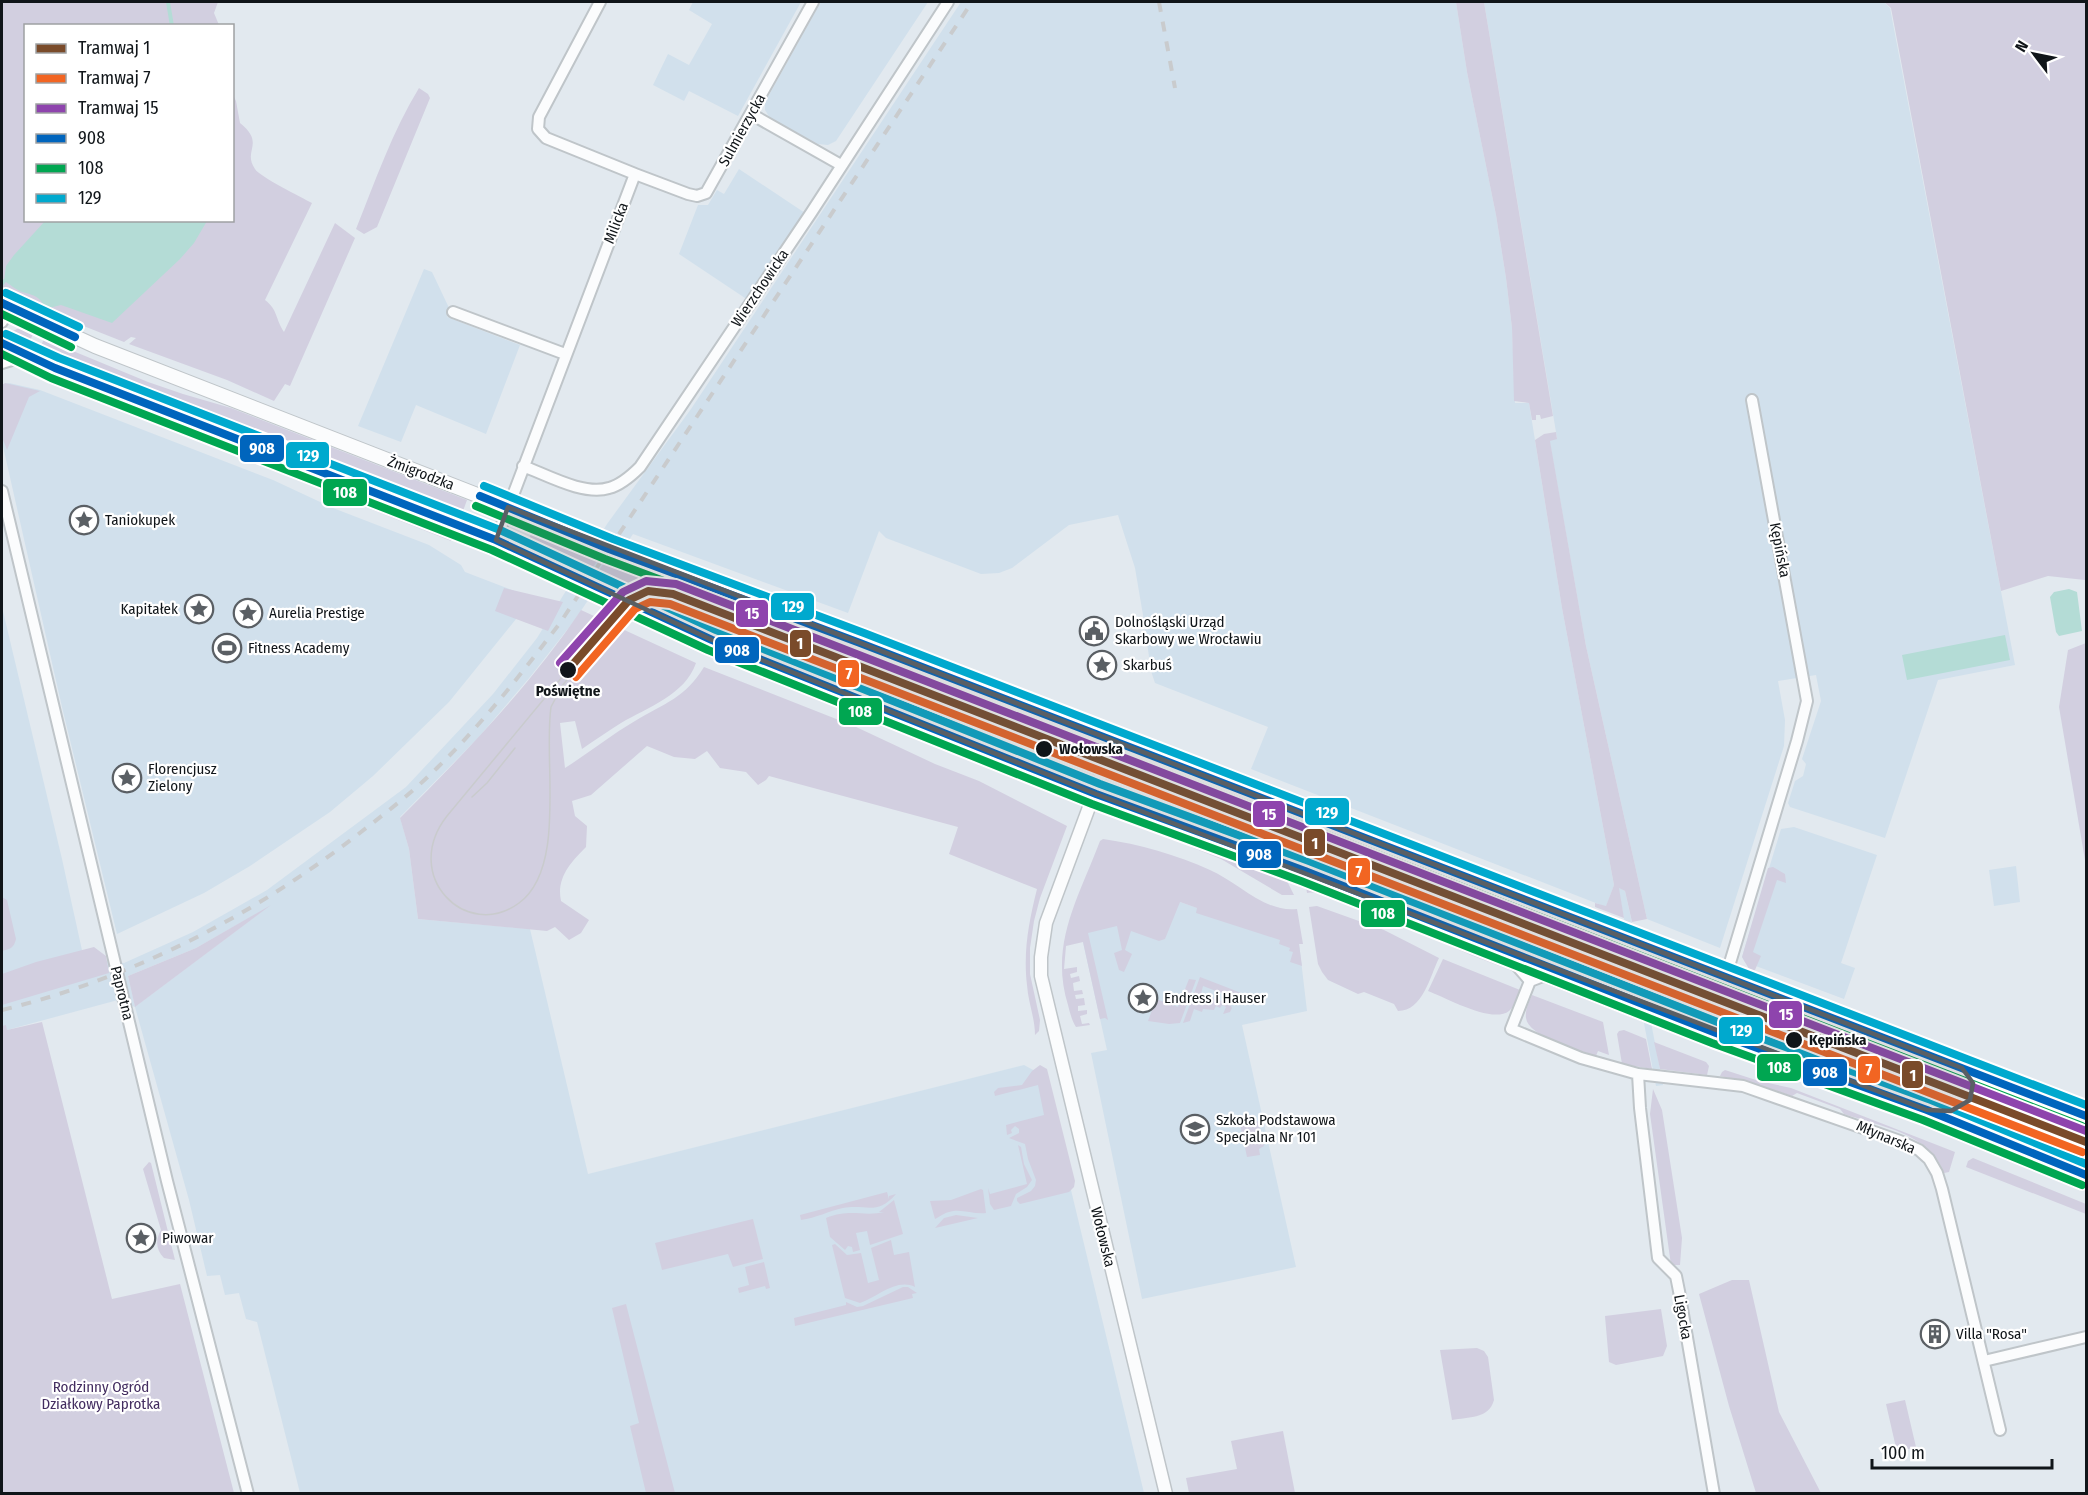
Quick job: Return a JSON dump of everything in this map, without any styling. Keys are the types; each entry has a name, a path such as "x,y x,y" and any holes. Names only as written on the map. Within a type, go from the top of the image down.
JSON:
{"main road":[{"name":"Żmigrodzka","path":"5,305 95,346 508,507 609,549 1114,740 1336,828 2086,1116"},
{"path":"2,343 31,357 496,540 712,640 1096,794 1305,871 1573,978 1927,1110 2086,1175"},
{"path":"1305,871 1297,858 1296,843 1299,836 1313,825 1336,828"},
{"path":"1927,1110 1951,1111 1963,1107 1970,1100 1973,1083 1962,1068"}],"street":[{"path":"600,2 539,117 538,129 546,138 635,174"},
{"name":"Sulmierzycka","path":"635,174 688,194 697,196 706,193 813,2"},
{"name":"Wierzchowicka","path":"523,466 574,486 597,489 609,488 621,482 640,467 948,2"},
{"path":"751,114 841,165"},
{"name":"Milicka","path":"496,540 635,174"},
{"path":"2,322 5,305"},
{"path":"453,312 566,354"},
{"path":"2,363 31,357"},
{"name":"Kępińska","path":"1726,976 1807,701 1752,400"},
{"name":"Paprotna","path":"2,491 167,1180 248,1494"},
{"name":"Wołowska","path":"1114,740 1096,794 1046,923 1041,976 1166,1494"},
{"path":"1487,944 1516,966 1530,981 1543,976 1573,978"},
{"name":"Młynarska","path":"1530,981 1511,1029 1581,1058 1638,1074 1743,1086 1900,1141 1924,1154 1933,1166 1942,1190 2000,1430"},
{"name":"Ligocka","path":"1638,1074 1658,1258 1676,1276 1714,1494"},
{"path":"1984,1361 2086,1337"}],"highlighted area":[{"path":"508,507 1962,1068 1973,1083 1970,1100 1951,1111 1927,1110 1096,794 712,640 496,540"}],"shaded area":[{"path":"693,2 801,2 738,116 689,91 684,101 653,85 668,54 689,65 712,24 689,10"},
{"path":"821,2 928,2 836,141 828,145 818,144 770,118 765,110 765,102"},
{"path":"961,2 1456,2 1506,278 1512,328 1515,403 1529,403 1562,608 1614,885 1606,907 1251,769 1268,727 1155,683 1151,671 1135,568 1118,515 1069,525 1012,568 999,573 981,574 886,538 879,531 848,613 633,534 574,621 530,677 478,738 400,817 409,849 418,919 530,929 588,1174 1024,1065 1035,1071 1071,1190 1144,1493 300,1493 257,1322 246,1319 239,1293 225,1295 220,1275 207,1276 189,1200 135,1007 118,1000 7,1030 5,1026 2,1026 2,607 85,964 105,961 124,963 193,932 267,890 406,787 493,694 537,638 607,524 691,409","holes":["265,909 136,1006 128,976 196,948"]},
{"path":"1484,2 1884,2 1890,8 2015,665 1938,680 1885,838 1790,807 1788,803 1795,781 1803,776 1806,764 1802,759 1821,701 1816,675 1778,681 1785,720 1784,746 1720,948 1647,919 1586,646 1550,443 1550,440 1557,438"},
{"path":"739,169 805,213 748,300 679,254 698,205 708,205 717,190 724,194"},
{"path":"44,222 206,222 194,243 180,259 112,323 61,305 45,309 36,297 4,281 6,266"},
{"path":"424,269 432,272 450,310 447,317 520,345 486,434 416,405 401,442 358,426"},
{"path":"9,383 40,390 273,480 333,508 429,545 461,565 465,572 533,598 449,702 373,776 330,812 250,866 204,893 117,934 62,707 2,442 2,385"},
{"path":"2069,589 2077,592 2082,631 2059,636 2056,632 2050,597 2054,592"},
{"path":"2005,635 2010,660 1907,680 1902,655"},
{"path":"1794,827 1877,855 1841,963 1855,968 1844,999 1745,962 1742,957 1781,829"},
{"path":"2016,866 2020,902 1994,906 1989,870"},
{"path":"1618,887 1625,891 1663,1085 1656,1086"},
{"path":"1180,902 1299,943 1307,1011 1242,1025 1296,1267 1142,1299 1091,1053 1107,1050 1076,911"}],"green space":[{"path":"2,2 218,2 214,13 219,24 24,24 24,222 234,222 234,97 240,123 248,130 253,142 251,157 255,169 272,182 312,203 265,300 274,311 284,332 335,223 355,238 290,386 285,384 274,401 227,380 129,344 136,338 131,337 124,342 71,321 2,288"},
{"path":"1456,2 1484,2 1553,416 1541,419 1540,415 1536,415 1536,420 1532,420 1529,403 1514,401 1512,328 1506,278"},
{"path":"1884,2 2086,2 2086,591 2085,580 2048,576 2001,591 1891,8"},
{"path":"419,88 430,98 377,227 364,234 356,229 392,140"},
{"path":"19,328 33,334 27,347 12,338 13,331"},
{"path":"44,339 148,382 231,408 467,500 463,511 355,469 286,450 53,359 38,352"},
{"path":"31,367 282,464 343,494 452,537 451,541 345,499 286,471 31,373"},
{"path":"5,383 40,391 29,397 7,450 2,437 2,385"},
{"path":"1556,432 1557,439 1550,441 1586,646 1647,919 1632,922 1625,891 1619,888 1624,918 1595,907 1595,903 1606,906 1614,885 1562,608 1535,440 1544,434"},
{"path":"532,531 600,557 588,574 527,545"},
{"path":"606,559 722,598 1060,728 1055,740 674,591 648,588 632,594 595,577"},
{"path":"504,588 563,602 548,631 495,611"},
{"path":"649,602 674,605 995,730 992,735 941,715 862,692 731,640"},
{"path":"581,610 696,663 691,674 675,692 582,749 575,721 560,723 565,768 626,726 674,699 689,686 704,667 854,726 935,764 979,781 1067,826 1040,898 1030,948 1030,974 1040,1020 1039,1031 1035,1035 1026,972 1029,924 1037,889 949,854 958,827 769,776 758,785 746,772 720,768 707,751 695,759 674,757 647,746 591,795 572,801 575,816 587,826 586,847 566,871 561,885 561,901 589,920 581,933 569,940 555,927 547,931 418,919 409,849 400,818 472,744 518,692"},
{"path":"630,610 698,642 701,648 627,613"},
{"path":"2086,643 2086,866 2059,707 2068,650"},
{"path":"716,651 869,710 940,744 1039,783 1034,786 941,749 880,719 712,653"},
{"path":"1169,748 1573,906 1563,906 1166,753"},
{"path":"1152,790 1291,844 1290,857 1147,802"},
{"path":"1213,794 1301,826 1296,832 1211,800"},
{"path":"1322,831 1738,990 1724,1025 1312,864 1305,855 1306,843 1310,836"},
{"path":"1103,839 1171,855 1220,875 1263,902 1285,909 1297,909 1303,944 1299,944 1302,966 1290,962 1293,952 1289,951 1290,948 1279,944 1280,940 1196,913 1197,908 1180,902 1165,939 1159,941 1131,931 1125,950 1132,954 1124,972 1119,970 1114,953 1122,950 1117,926 1088,933 1108,1020 1100,1019 1083,942 1066,946 1064,969 1077,967 1077,972 1070,974 1071,978 1079,976 1080,981 1073,983 1074,991 1082,990 1083,994 1075,995 1076,999 1084,998 1085,1005 1078,1006 1078,1011 1087,1010 1087,1014 1080,1016 1082,1024 1089,1023 1090,1025 1076,1027 1070,1014 1063,983 1064,941 1076,901 1100,841"},
{"path":"1193,842 1281,877 1287,881 1294,895 1282,895 1221,859 1191,847"},
{"path":"1773,867 1785,874 1786,883 1777,880 1753,952 1761,956 1753,971 1749,969 1742,957 1768,868"},
{"path":"1308,879 1409,920 1510,965 1517,973 1462,951 1357,903 1321,893 1307,893 1305,880"},
{"path":"2,897 7,900 16,939 11,948 2,951"},
{"path":"271,905 135,1007 128,976 196,948"},
{"path":"1317,906 1384,930 1439,958 1420,999 1407,1009 1398,1011 1394,1004 1364,992 1358,994 1328,980 1318,964 1309,907"},
{"path":"94,947 106,956 109,973 2,1005 2,974 36,962"},
{"path":"1443,959 1520,990 1513,1007 1501,1014 1481,1012 1428,991"},
{"path":"1200,977 1244,994 1234,998 1203,986 1201,994 1230,1004 1232,1008 1230,1012 1223,1014 1226,1007 1222,1005 1220,1008 1216,1006 1214,1010 1203,1009 1202,1012 1194,1009 1190,1021 1183,1023"},
{"path":"1189,979 1196,980 1180,1023 1148,1021 1156,999 1178,1007"},
{"path":"1554,982 1642,1016 1643,1022 1546,984"},
{"path":"1532,995 1603,1022 1609,1055 1598,1051 1596,1056 1556,1042 1536,1031 1529,1025 1526,1018"},
{"path":"1754,996 1952,1073 1963,1080 1966,1088 1965,1095 1960,1100 1945,1103 1867,1074 1797,1053 1740,1031 1743,1025 1800,1048 1809,1025 1751,1001"},
{"path":"1650,1019 1716,1045 1713,1049 1651,1025"},
{"name":"Rodzinny Ogród Działkowy Paprotka","path":"42,1022 112,1299 180,1284 234,1493 2,1493 2,1026 6,1025 7,1030"},
{"path":"1624,1030 1646,1039 1652,1069 1622,1064 1617,1034"},
{"path":"1654,1042 1706,1062 1709,1066 1707,1075 1660,1069"},
{"path":"1771,1064 1794,1068 2086,1183 2086,1187"},
{"path":"1040,1065 1047,1069 1075,1181 1074,1187 1069,1192 1020,1204 1017,1198 1031,1191 1036,1180 1025,1144 1009,1138 1019,1133 1019,1129 1015,1126 1011,1130 1012,1133 1007,1135 1006,1125 1044,1115 1038,1085 995,1096 994,1092 998,1088 1022,1085 1032,1071"},
{"path":"1725,1070 1791,1088 1955,1152 1949,1172 1944,1173 1937,1159 1927,1149 1902,1133 1844,1114 1840,1109 1797,1093 1792,1096 1756,1084 1720,1076"},
{"path":"1983,1085 2086,1127 2086,1166 1963,1118 1979,1102"},
{"path":"1653,1089 1662,1110 1682,1238 1680,1265 1671,1265 1650,1114"},
{"path":"1258,1121 1264,1146 1259,1149 1260,1155 1247,1157 1240,1124"},
{"path":"1018,1145 1021,1147 1024,1164 1032,1180 1027,1187 1016,1194 1011,1206 994,1210 990,1204 988,1188 990,1194 1027,1184"},
{"path":"1973,1158 2086,1204 2086,1214 1966,1167 1968,1161"},
{"path":"149,1162 175,1260 164,1258 157,1245 161,1230 143,1169"},
{"path":"981,1189 986,1213 954,1211 935,1219 930,1201 951,1200"},
{"path":"887,1192 889,1199 889,1196 896,1194 889,1201 877,1207 843,1208 801,1220 800,1215"},
{"path":"894,1200 903,1234 870,1245 867,1231 856,1233 860,1250 853,1252 852,1247 848,1246 845,1250 830,1237 826,1218 850,1213 884,1212 879,1212"},
{"path":"956,1215 978,1218 935,1228 944,1218"},
{"path":"753,1219 763,1259 733,1267 728,1254 662,1270 655,1243"},
{"path":"891,1240 894,1255 909,1252 915,1287 901,1285 894,1287 860,1303 845,1298 832,1245 835,1244 847,1255 861,1253 868,1283 879,1280 871,1248"},
{"path":"764,1262 770,1288 766,1289 765,1286 739,1293 738,1288 749,1285 745,1267"},
{"path":"1732,1280 1749,1280 1779,1412 1821,1493 1756,1493 1729,1406 1699,1294"},
{"path":"903,1287 908,1287 917,1293 912,1294 913,1298 795,1326 794,1318 846,1305 846,1302 857,1307 863,1306"},
{"path":"626,1304 675,1493 646,1493 630,1426 639,1423 612,1308"},
{"path":"1661,1309 1667,1346 1663,1356 1616,1365 1609,1362 1605,1316"},
{"path":"1477,1348 1484,1351 1488,1357 1494,1400 1488,1411 1483,1414 1452,1420 1440,1350"},
{"path":"1905,1400 1916,1447 1897,1452 1886,1404"},
{"path":"1283,1431 1295,1493 1189,1493 1186,1478 1237,1469 1231,1441"}],"waterway":[{"path":"168,2 172,24"}],"tram line":[{"name":"15","path":"560,663 623,592 646,581 676,584 2086,1131"},
{"name":"1","path":"568,670 629,600 648,591 673,594 2086,1142"},
{"name":"7","path":"576,677 635,609 650,602 670,604 2082,1152"},
{"path":"568,670 447,816 434,839 431,860 435,880 446,897 461,908 479,914 499,913 519,903 534,887 543,865 548,840 551,707 562,686 604,634"},
{"path":"472,797 487,783 515,748"}],"railway":[{"path":"2,1010 51,997 145,962 235,916 279,890 361,832 410,793 454,751 502,697 560,623 972,2"},
{"path":"1159,2 1175,88"}],"transit line":[{"name":"129","path":"6,293 79,327"},
{"name":"908","path":"2,303 75,337"},
{"name":"108","path":"2,314 71,347"},
{"name":"129","path":"6,334 59,358 500,530 716,630 1100,784 1309,861 1720,1023 1931,1100 2086,1164"},
{"name":"908","path":"2,343 55,368 496,540 712,640 1096,794 1305,871 1716,1033 1927,1110 2086,1175"},
{"name":"108","path":"2,354 51,378 492,550 708,650 1092,804 1301,881 1712,1043 1923,1120 2082,1185"},
{"name":"129","path":"484,486 613,539 864,633 2086,1105"},
{"name":"908","path":"480,496 609,549 860,643 2086,1116"},
{"name":"108","path":"476,506 605,559 856,653 2082,1126"}],"place":[{"name":"Taniokupek","path":"84,520"},
{"name":"Kapitałek","path":"199,609"},
{"name":"Aurelia Prestige","path":"248,613"},
{"name":"Dolnośląski Urząd Skarbowy we Wrocławiu","path":"1094,631"},
{"name":"Fitness Academy","path":"227,648"},
{"name":"Skarbuś","path":"1102,665"},
{"name":"Poświętne","path":"568,670"},
{"name":"Wołowska","path":"1044,749"},
{"name":"Florencjusz Zielony","path":"127,778"},
{"name":"Endress i Hauser","path":"1143,998"},
{"name":"Kępińska","path":"1794,1040"},
{"name":"Szkoła Podstawowa Specjalna Nr 101","path":"1195,1129"},
{"name":"Piwowar","path":"141,1238"},
{"name":"Villa \"Rosa\"","path":"1935,1334"}]}
